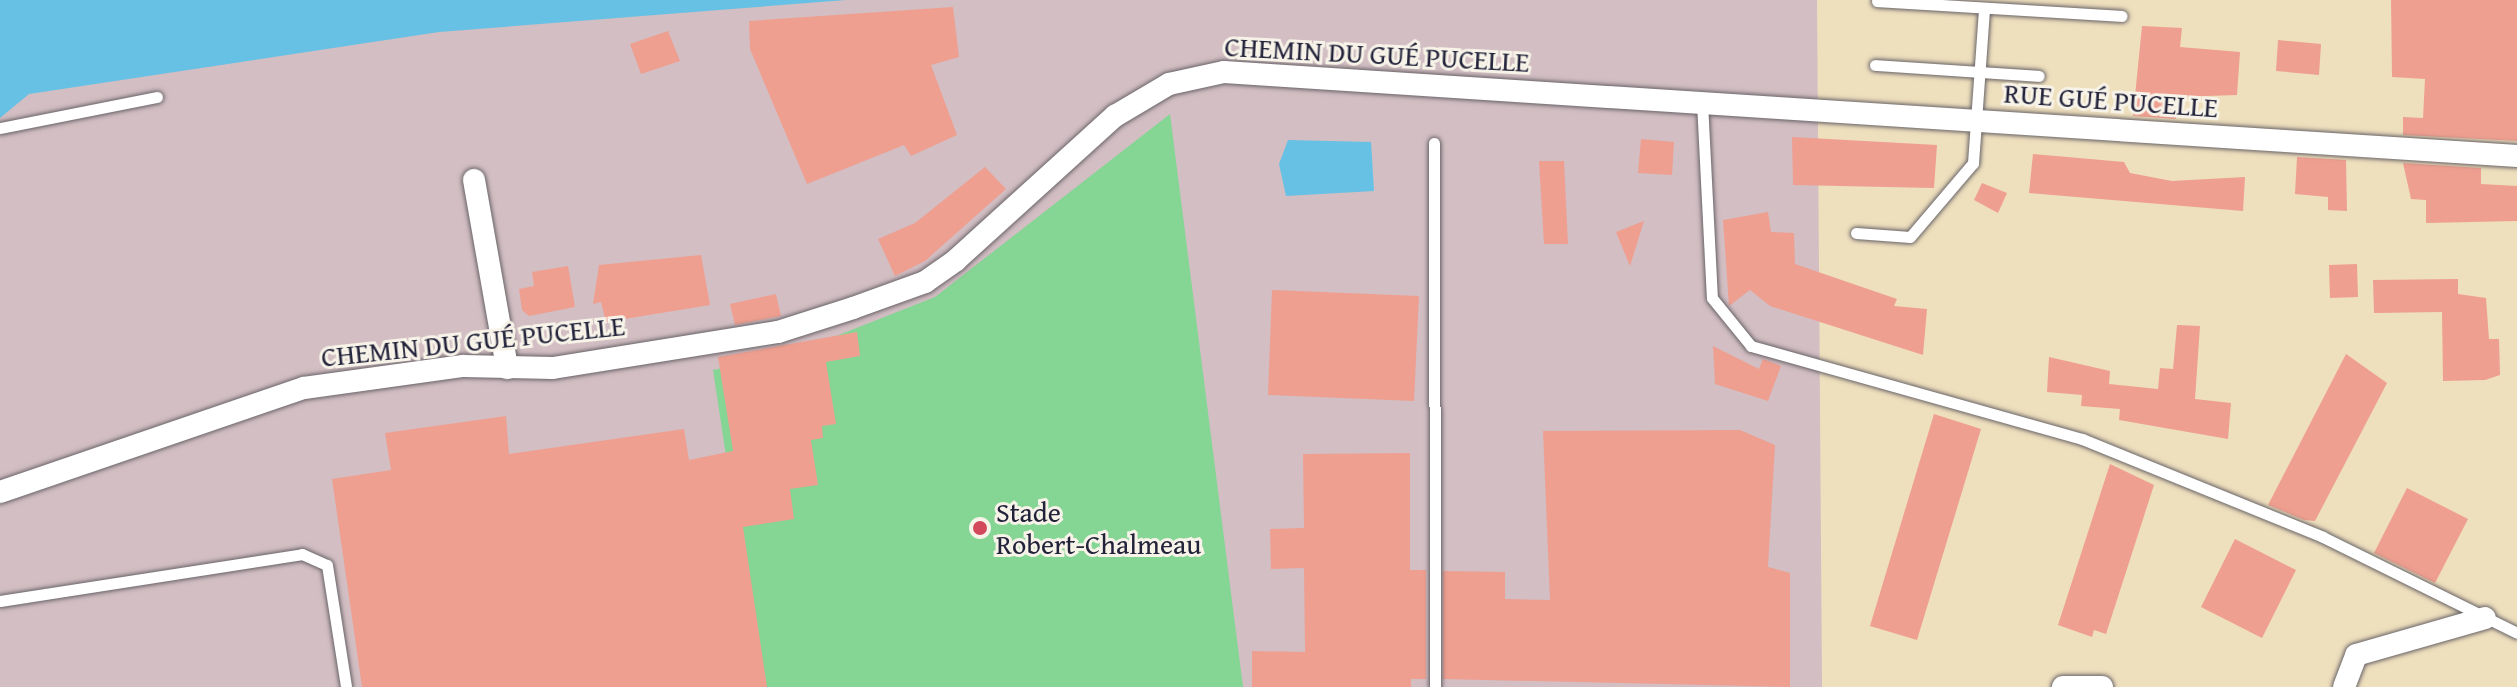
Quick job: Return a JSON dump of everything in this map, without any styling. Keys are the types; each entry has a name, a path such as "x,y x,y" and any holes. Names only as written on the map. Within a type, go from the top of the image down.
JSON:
{"street":[{"name":"CHEMIN DU GUÉ PUCELLE","path":"0,492 304,388 463,366 553,368 778,332 925,282 1115,116 1169,84 1210,75 1702,102"},
{"name":"RUE GUÉ PUCELLE","path":"1702,102 2517,156"},
{"path":"474,180 507,368"},
{"path":"2344,687 2356,655 2485,618"},
{"path":"2063,687 2102,687"}],"lane":[{"path":"1877,1 2122,16"},
{"path":"1856,233 1910,237 1973,163 1984,8"},
{"path":"1875,65 2039,76"},
{"path":"0,128 157,97"},
{"path":"1702,102 1712,298 1751,346 2082,439 2323,537 2517,633"},
{"path":"1434,143 1435,687"},
{"path":"0,601 302,554 327,565 346,687"}],"shaded area":[{"path":"584,0 1817,0 1822,687 0,687 0,76"}],"green space":[{"name":"Stade Robert-Chalmeau","path":"1170,114 1243,687 761,687 713,370 793,353 935,297"}],"water":[{"path":"0,0 846,0 439,32 29,94 0,118"},
{"path":"1288,140 1371,142 1374,191 1286,196 1279,164"}],"building":[{"path":"2391,0 2517,0 2517,141 2403,135 2403,117 2423,118 2425,79 2392,77"},
{"path":"953,7 959,57 931,65 957,135 911,156 904,145 807,184 750,49 749,21"},
{"path":"2142,26 2182,28 2180,47 2240,52 2237,95 2177,97 2176,119 2133,116"},
{"path":"668,31 680,61 641,74 630,44"},
{"path":"2278,40 2321,44 2319,75 2276,71"},
{"path":"1792,137 1937,145 1934,188 1793,185"},
{"path":"1641,139 1674,142 1672,175 1638,173"},
{"path":"2033,154 2124,162 2130,173 2172,181 2245,177 2243,211 2029,193"},
{"path":"2297,157 2346,160 2347,211 2328,210 2328,197 2295,194"},
{"path":"1539,161 1564,161 1568,244 1544,244"},
{"path":"2403,163 2481,168 2481,184 2517,186 2517,221 2426,223 2426,200 2411,199"},
{"path":"985,167 1006,189 925,261 895,276 878,239 915,223"},
{"path":"1982,183 2007,193 1998,213 1974,200"},
{"path":"1768,212 1771,232 1794,233 1795,264 1897,299 1894,306 1927,309 1923,355 1770,306 1750,290 1729,306 1723,220"},
{"path":"1644,221 1630,266 1616,232"},
{"path":"701,255 710,305 606,322 601,302 593,304 599,265"},
{"path":"2357,264 2358,297 2330,298 2329,265"},
{"path":"568,266 575,307 529,316 522,310 519,289 534,286 532,272"},
{"path":"2458,279 2458,294 2486,298 2489,339 2499,339 2500,375 2485,380 2443,381 2442,312 2374,313 2373,280"},
{"path":"1272,290 1419,296 1414,401 1268,395"},
{"path":"776,294 781,316 735,325 730,304"},
{"path":"2177,325 2200,326 2195,399 2231,403 2228,439 2119,420 2120,409 2081,406 2082,395 2047,392 2049,357 2110,371 2109,384 2158,389 2160,368 2173,369"},
{"path":"857,332 860,356 826,362 836,424 822,426 823,438 811,440 818,485 790,489 794,519 743,527 767,687 362,687 332,479 391,470 385,433 506,416 509,454 684,429 689,460 733,451 718,357"},
{"path":"1713,346 1759,369 1763,359 1781,366 1768,401 1715,384"},
{"path":"2346,354 2387,383 2315,521 2304,520 2268,505"},
{"path":"1934,414 1981,429 1917,640 1870,626"},
{"path":"1740,430 1775,445 1768,567 1790,573 1790,687 1443,679 1443,571 1505,572 1505,599 1550,600 1543,431"},
{"path":"1410,453 1410,570 1426,570 1426,679 1411,679 1411,687 1252,687 1252,651 1305,652 1304,568 1271,569 1270,529 1304,528 1303,454"},
{"path":"2110,464 2154,485 2106,634 2094,630 2092,637 2058,625"},
{"path":"2407,488 2468,519 2435,583 2374,553"},
{"path":"2235,539 2296,570 2262,638 2201,607"}],"place":[{"name":"Stade Robert-Chalmeau","path":"980,528"}]}
